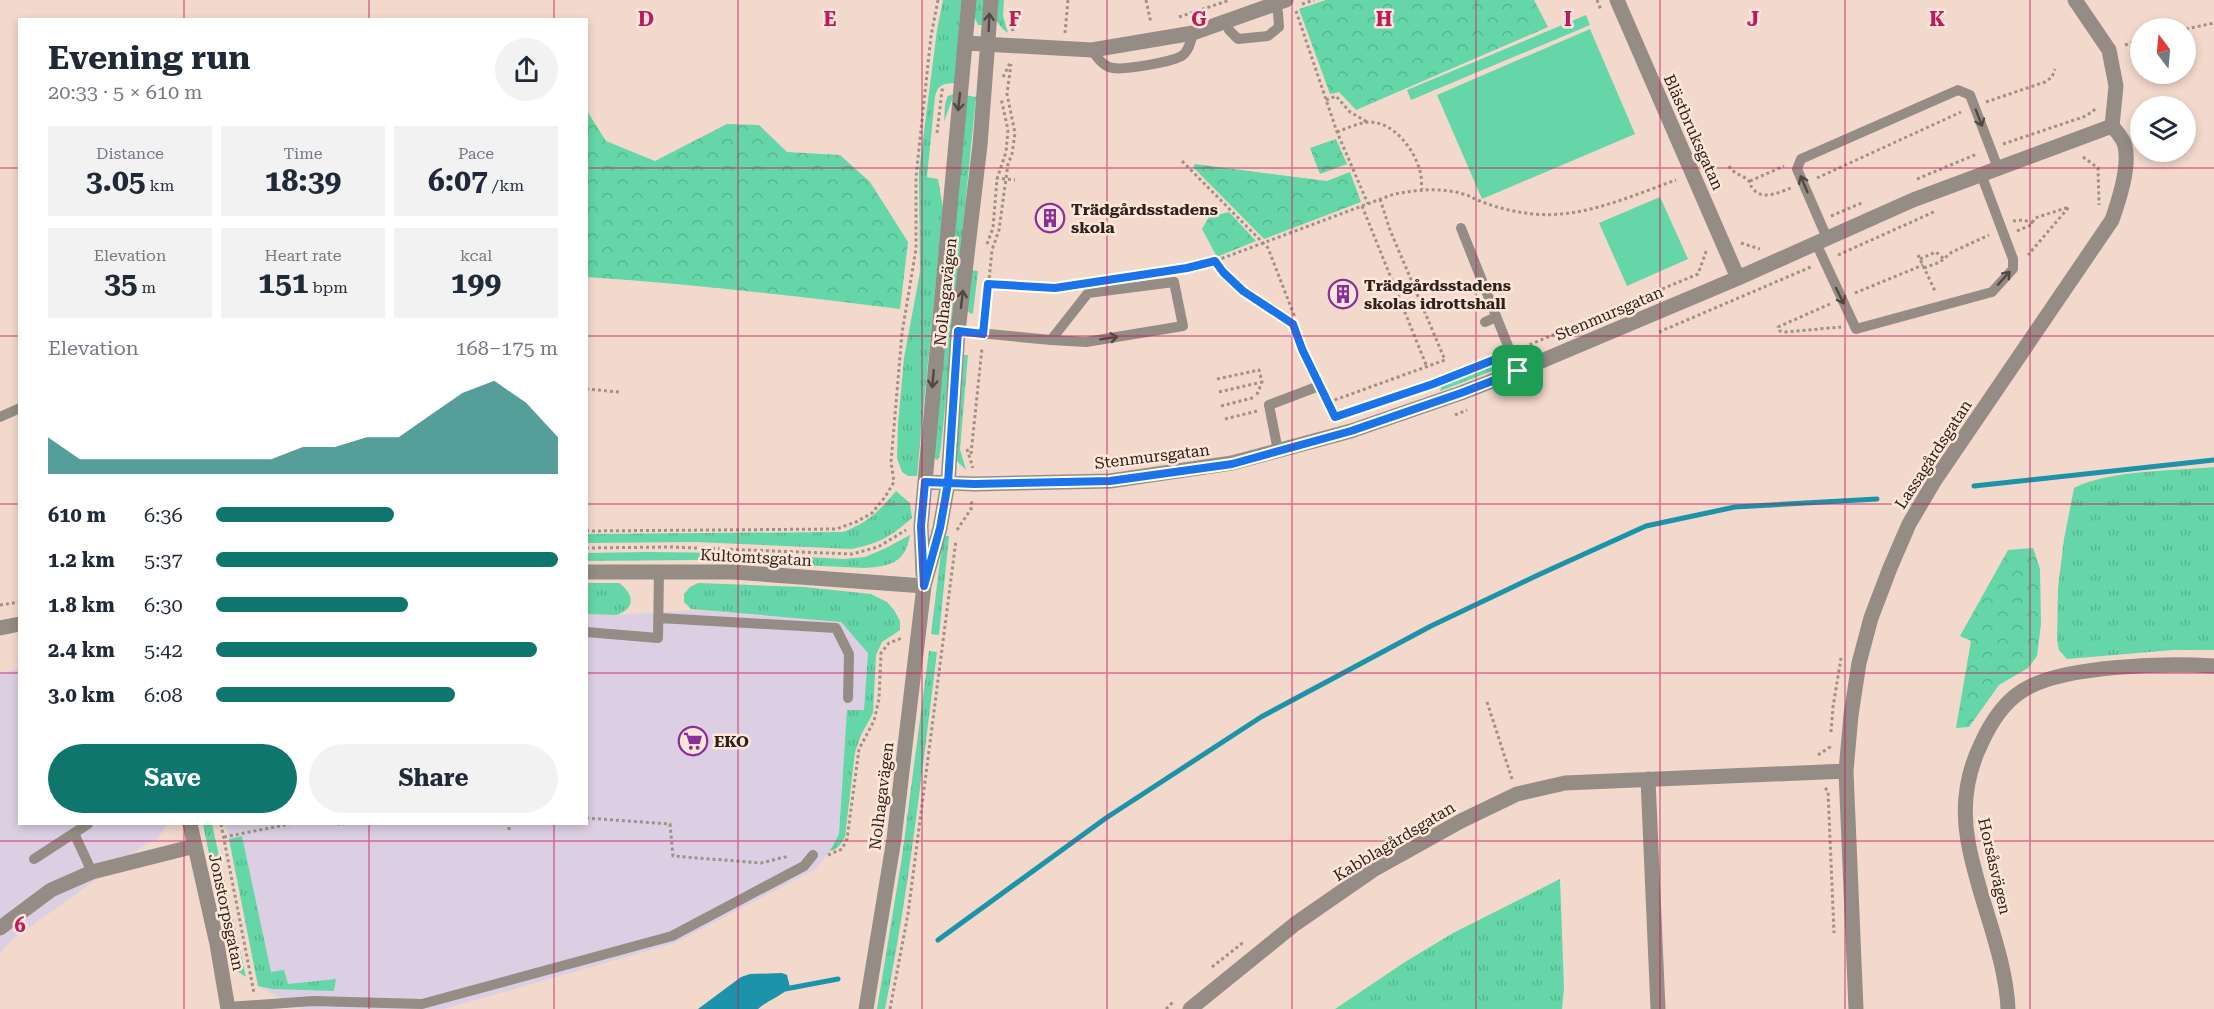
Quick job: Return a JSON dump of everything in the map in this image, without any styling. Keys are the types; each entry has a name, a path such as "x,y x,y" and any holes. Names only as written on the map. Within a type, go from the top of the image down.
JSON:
{"street":[{"name":"Nolhagavägen","path":"924,586 921,526 952,166 969,0"},
{"name":"Nolhagavägen","path":"866,1009 894,839 924,586 940,528 948,483 958,331 980,145 991,0"},
{"name":"Blästbruksgatan","path":"1617,0 1738,278"},
{"path":"2075,0 2109,50 2116,86 2112,126"},
{"path":"966,44 1092,50 1192,33 1283,3"},
{"name":"Stenmursgatan","path":"925,482 1110,481 1232,464 1351,431 1518,371 1738,278 1912,200 2112,126"},
{"name":"Lassagårdsgatan","path":"1856,1009 1846,771 1859,663 1871,618 1909,524 1935,480 2112,220 2121,194 2126,155 2124,144 2112,126"},
{"name":"Kultomtsgatan","path":"588,572 733,572 924,586"},
{"path":"0,628 18,624"},
{"name":"Horsåsvägen","path":"2008,1009 2002,972 1968,843 1964,818 1969,776 1986,732 1998,713 2016,696 2040,682 2057,676 2165,665 2214,666"},
{"name":"Kabblagårdsgatan","path":"1190,1009 1295,924 1372,870 1461,821 1517,794 1565,783 1846,771"},
{"path":"1648,779 1658,1009"},
{"name":"Jonstorpsgatan","path":"190,825 218,944 228,1008"},
{"path":"3,921 51,890 92,873 195,846"}],"lane":[{"path":"1226,21 1229,30 1238,39 1268,36 1279,27 1283,3"},
{"path":"1092,50 1099,61 1111,69 1162,63 1183,55 1190,44 1192,33"},
{"path":"1981,174 2013,259 2013,269 1992,292 1856,329 1823,261 1821,241 1804,184 1797,169 1801,159 1958,90 1970,95 1998,168"},
{"path":"1461,228 1473,274 1496,317 1518,371"},
{"path":"958,331 1051,340 1086,342 1183,326 1174,282 1088,293 1051,340"},
{"path":"1485,322 1496,317"},
{"path":"1278,451 1269,436 1269,405 1319,386"},
{"path":"0,417 18,409"},
{"path":"588,632 658,638 659,572"},
{"path":"659,618 836,628 849,654 848,698"},
{"path":"34,859 86,825"},
{"path":"74,832 92,873"},
{"path":"228,1008 313,1001 422,1004 672,936 804,866 813,855"}],"path":[{"path":"588,531 836,529 872,513 885,497 894,482 891,462 902,333 916,249 916,177 931,36 938,0"},
{"path":"1065,33 1068,0"},
{"path":"1146,0 1151,25"},
{"path":"1176,18 1230,0"},
{"path":"1597,0 1602,11"},
{"path":"1283,3 1326,100 1368,204"},
{"path":"1008,11 1014,32 1020,31"},
{"path":"1144,26 1159,22"},
{"path":"2196,27 2214,23"},
{"path":"1055,33 1076,33"},
{"path":"2121,52 2124,45"},
{"path":"965,445 970,455 992,250 999,230 1005,179 1015,133 1007,94 1011,59 1002,84"},
{"path":"1729,166 1750,181 1761,195 1769,196 1804,184 1974,106 2045,82 2052,76 2055,69"},
{"path":"984,250 993,228 997,178 1006,152 1008,130 1000,93"},
{"path":"1326,100 1335,96 1350,112 1367,122"},
{"path":"2066,122 2086,116 2099,104"},
{"path":"1337,132 1367,122 1379,123 1389,128 1410,147 1421,172 1422,189"},
{"path":"2077,159 2084,156 2098,168 2099,210"},
{"path":"1182,161 1268,248 1294,315 1293,324 1319,386 1335,417 1343,415"},
{"path":"1750,181 1791,163 1799,164"},
{"path":"989,178 1015,180"},
{"path":"1176,269 1215,261 1394,194 1422,189 1456,192 1509,210 1536,214 1586,210 1676,180 1680,190"},
{"path":"1329,402 1445,360 1390,230 1380,199"},
{"path":"1362,206 1427,367"},
{"path":"1652,334 1945,207"},
{"path":"1924,268 1944,259 1952,252 2032,223 2035,218 2068,207 2021,263 2013,269"},
{"path":"2011,221 2023,220 2032,223"},
{"path":"1444,380 1698,274 1707,250 1703,240"},
{"path":"1942,306 1919,256 1936,252 1944,259"},
{"path":"1215,261 1243,291 1293,324"},
{"path":"988,284 1055,288 1078,284"},
{"path":"1778,327 1780,331 1786,332 1854,325"},
{"path":"1216,379 1259,370 1262,382 1256,398 1269,436"},
{"path":"1219,392 1262,382"},
{"path":"588,389 620,392"},
{"path":"1221,406 1256,398"},
{"path":"1455,416 1477,406"},
{"path":"1225,419 1259,411"},
{"path":"588,548 670,547 852,554 878,547 910,527"},
{"path":"890,1009 908,914 957,531"},
{"path":"0,605 18,602"},
{"path":"826,856 842,849 847,839 860,749 874,721 879,699 881,653 889,643 900,637"},
{"path":"1810,755 1819,755 1830,747 1833,707 1843,652"},
{"path":"1487,702 1512,778"},
{"path":"1504,781 1520,776"},
{"path":"1824,786 1828,791 1834,940"},
{"path":"588,818 670,824 673,856 761,863 797,854"},
{"path":"221,825 256,1004"},
{"path":"224,837 285,825"},
{"path":"509,825 509,830"},
{"path":"1209,970 1252,935"},
{"path":"1166,1009 1174,1001"}],"shaded area":[{"path":"695,610 841,622 869,653 864,711 847,711 839,834 830,851 816,869 675,943 444,1009 302,1009 258,986 226,825 588,825 588,614 617,615"},
{"path":"18,668 18,825 166,825 158,838 143,846 13,939 0,953 0,674"}],"green space":[{"path":"943,0 963,0 955,83 942,86 935,97 927,177 938,179 943,208 917,476 908,476 902,472 897,458 898,424 904,358 920,272 919,171"},
{"path":"974,0 985,0 982,25 978,25 974,16"},
{"path":"996,0 1004,0 1003,16 1008,33 996,19"},
{"path":"1326,0 1534,0 1548,27 1356,110 1339,92 1330,94 1299,9"},
{"path":"1586,15 1590,25 1411,100 1407,90"},
{"path":"1590,29 1635,134 1482,199 1437,95"},
{"path":"954,94 944,122 948,96"},
{"path":"964,95 976,97 941,447 937,460 934,458"},
{"path":"588,113 606,141 655,161 727,124 759,125 787,152 840,155 870,182 908,242 900,309 665,283 588,277"},
{"path":"1336,139 1347,164 1320,174 1310,148"},
{"path":"1195,164 1327,181 1350,172 1361,202 1264,239 1193,167"},
{"path":"1660,197 1688,259 1627,286 1599,223"},
{"path":"1229,212 1256,241 1219,256 1216,255 1202,229 1209,217"},
{"path":"970,270 978,271 973,313 971,314 968,311"},
{"path":"964,355 968,355 960,449 966,470 956,460"},
{"path":"1495,364 1492,371 1440,391 1442,385"},
{"path":"2214,467 2214,650 2173,650 2067,659 2059,650 2057,641 2058,588 2064,539 2074,488 2088,482 2123,474"},
{"path":"896,491 910,503 912,518 884,538 852,549 696,542 588,543 588,534 843,532 860,524 884,505"},
{"path":"910,535 905,552 895,561 882,566 865,568 695,560 588,561 588,553 648,552 732,553 843,559 865,557"},
{"path":"943,536 949,536 939,635 931,634"},
{"path":"2033,548 2040,569 2041,624 2037,656 2028,668 1999,685 1969,727 1956,728 1971,641 1960,636 2008,550"},
{"path":"588,583 619,583 624,587 630,596 630,605 617,615 588,614"},
{"path":"698,583 804,587 871,594 887,602 900,621 900,630 882,642 876,655 873,713 855,752 845,837 835,849 830,851 839,834 847,710 864,710 868,653 841,622 691,609 684,602 684,594"},
{"path":"929,651 937,652 908,876 885,1009 877,1009 902,857"},
{"path":"203,825 212,825 246,977 237,971 230,959"},
{"path":"242,836 271,972 284,970 288,984 336,979 334,991 272,989 258,986 229,839"},
{"path":"1560,879 1564,988 1562,1009 1335,1009 1453,933"}],"water":[{"path":"782,973 787,975 790,987 758,1009 698,1009 741,977 750,974"}],"waterway":[{"path":"1974,486 2214,460"},
{"path":"938,940 1106,818 1261,717 1431,626 1538,575 1646,526 1735,507 1877,499"},
{"path":"785,989 838,979"}],"place":[{"name":"Trädgårdsstadens skola","path":"1050,218"},
{"name":"Trädgårdsstadens skolas idrottshall","path":"1343,294"},
{"name":"EKO","path":"693,741"}],"route":[{"path":"1518,371 1351,431 1232,464 1110,481 974,484 948,483 925,482 921,526 924,586 940,528 948,483 958,331 983,334 988,284 1055,288 1187,268 1215,261 1243,291 1293,324 1302,349 1335,417 1433,384 1511,353 1518,371"}]}
